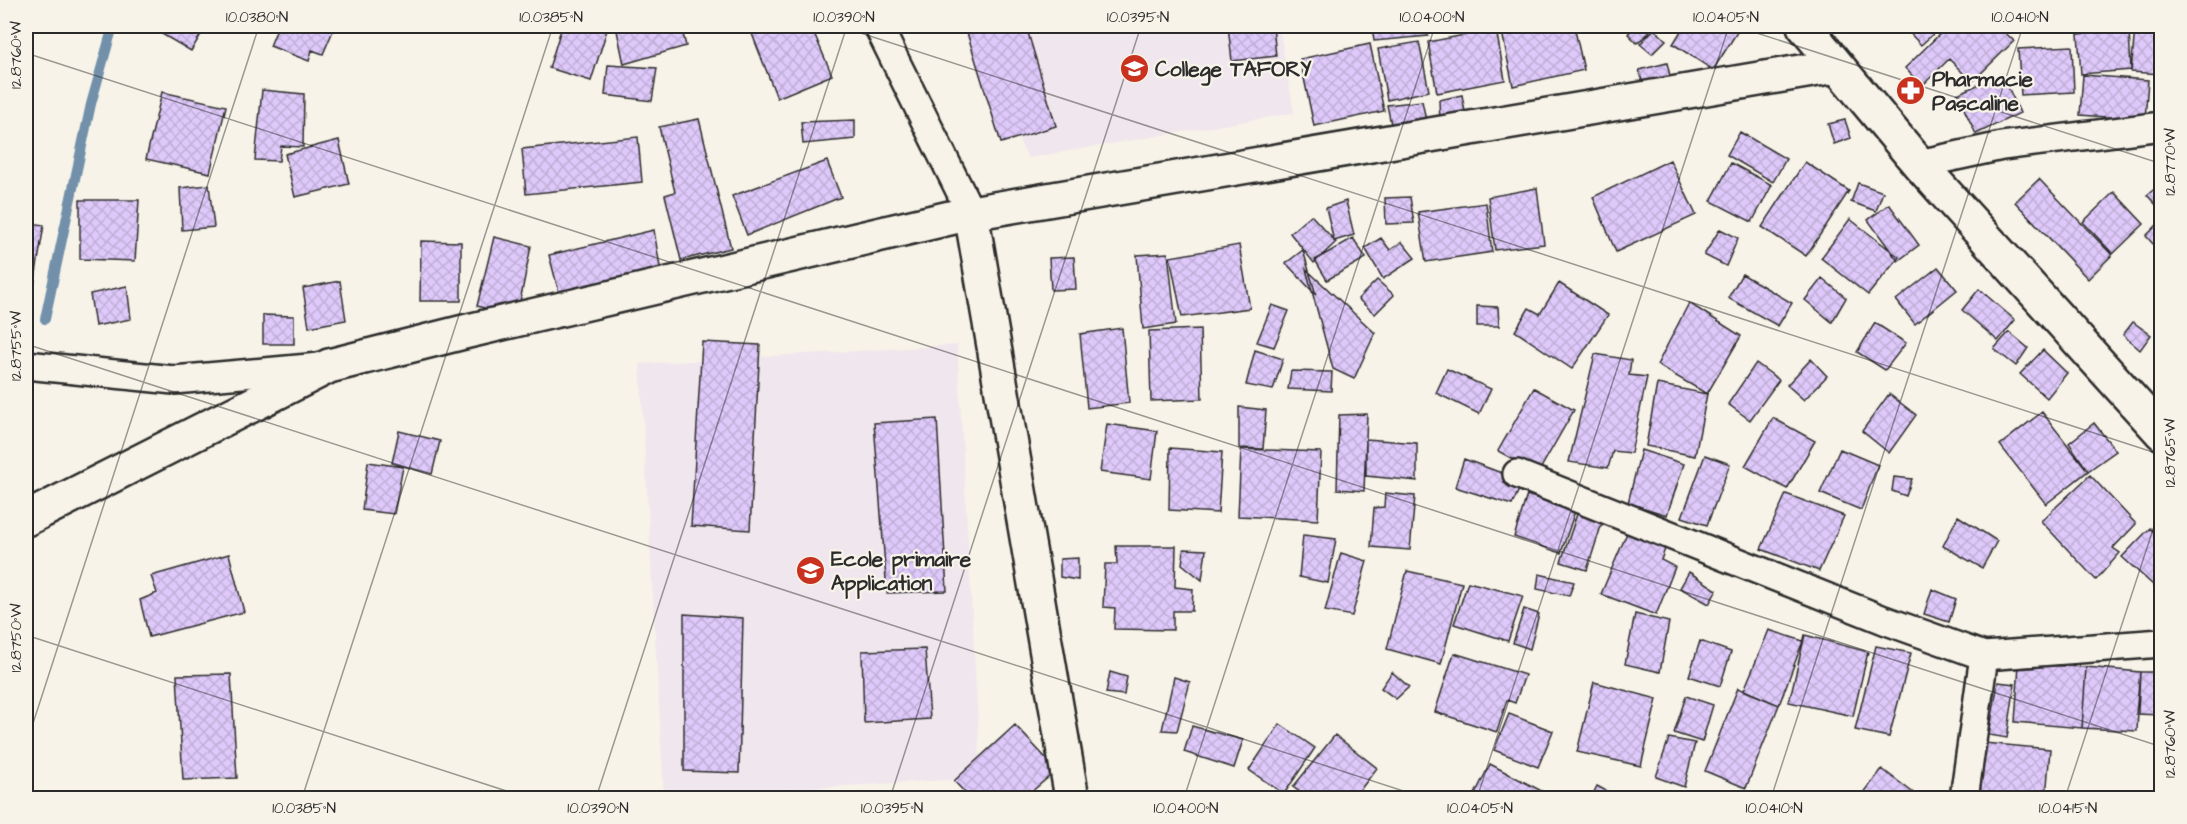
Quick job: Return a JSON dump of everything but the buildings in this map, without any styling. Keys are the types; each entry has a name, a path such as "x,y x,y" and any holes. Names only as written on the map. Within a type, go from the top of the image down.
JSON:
{"street":[{"path":"878,26 971,213 1072,798"},
{"path":"1804,26 1919,164 2162,433"},
{"path":"26,365 174,380 329,366 971,213 1836,66"},
{"path":"1919,164 2002,146 2162,126"},
{"path":"26,519 329,366"},
{"path":"1517,474 1884,620 1984,656 2162,643"},
{"path":"1964,798 1984,656"}],"shaded area":[{"name":"College TAFORY","path":"960,26 1279,26 1294,113 1028,158"},
{"name":"Ecole primaire Application","path":"957,345 981,778 664,797 640,364"}],"waterway":[{"path":"45,319 91,104 113,26"}],"place":[{"name":"College TAFORY","path":"1134,69"},
{"name":"Pharmacie Pascaline","path":"1911,91"},
{"name":"Ecole primaire Application","path":"810,571"}]}
